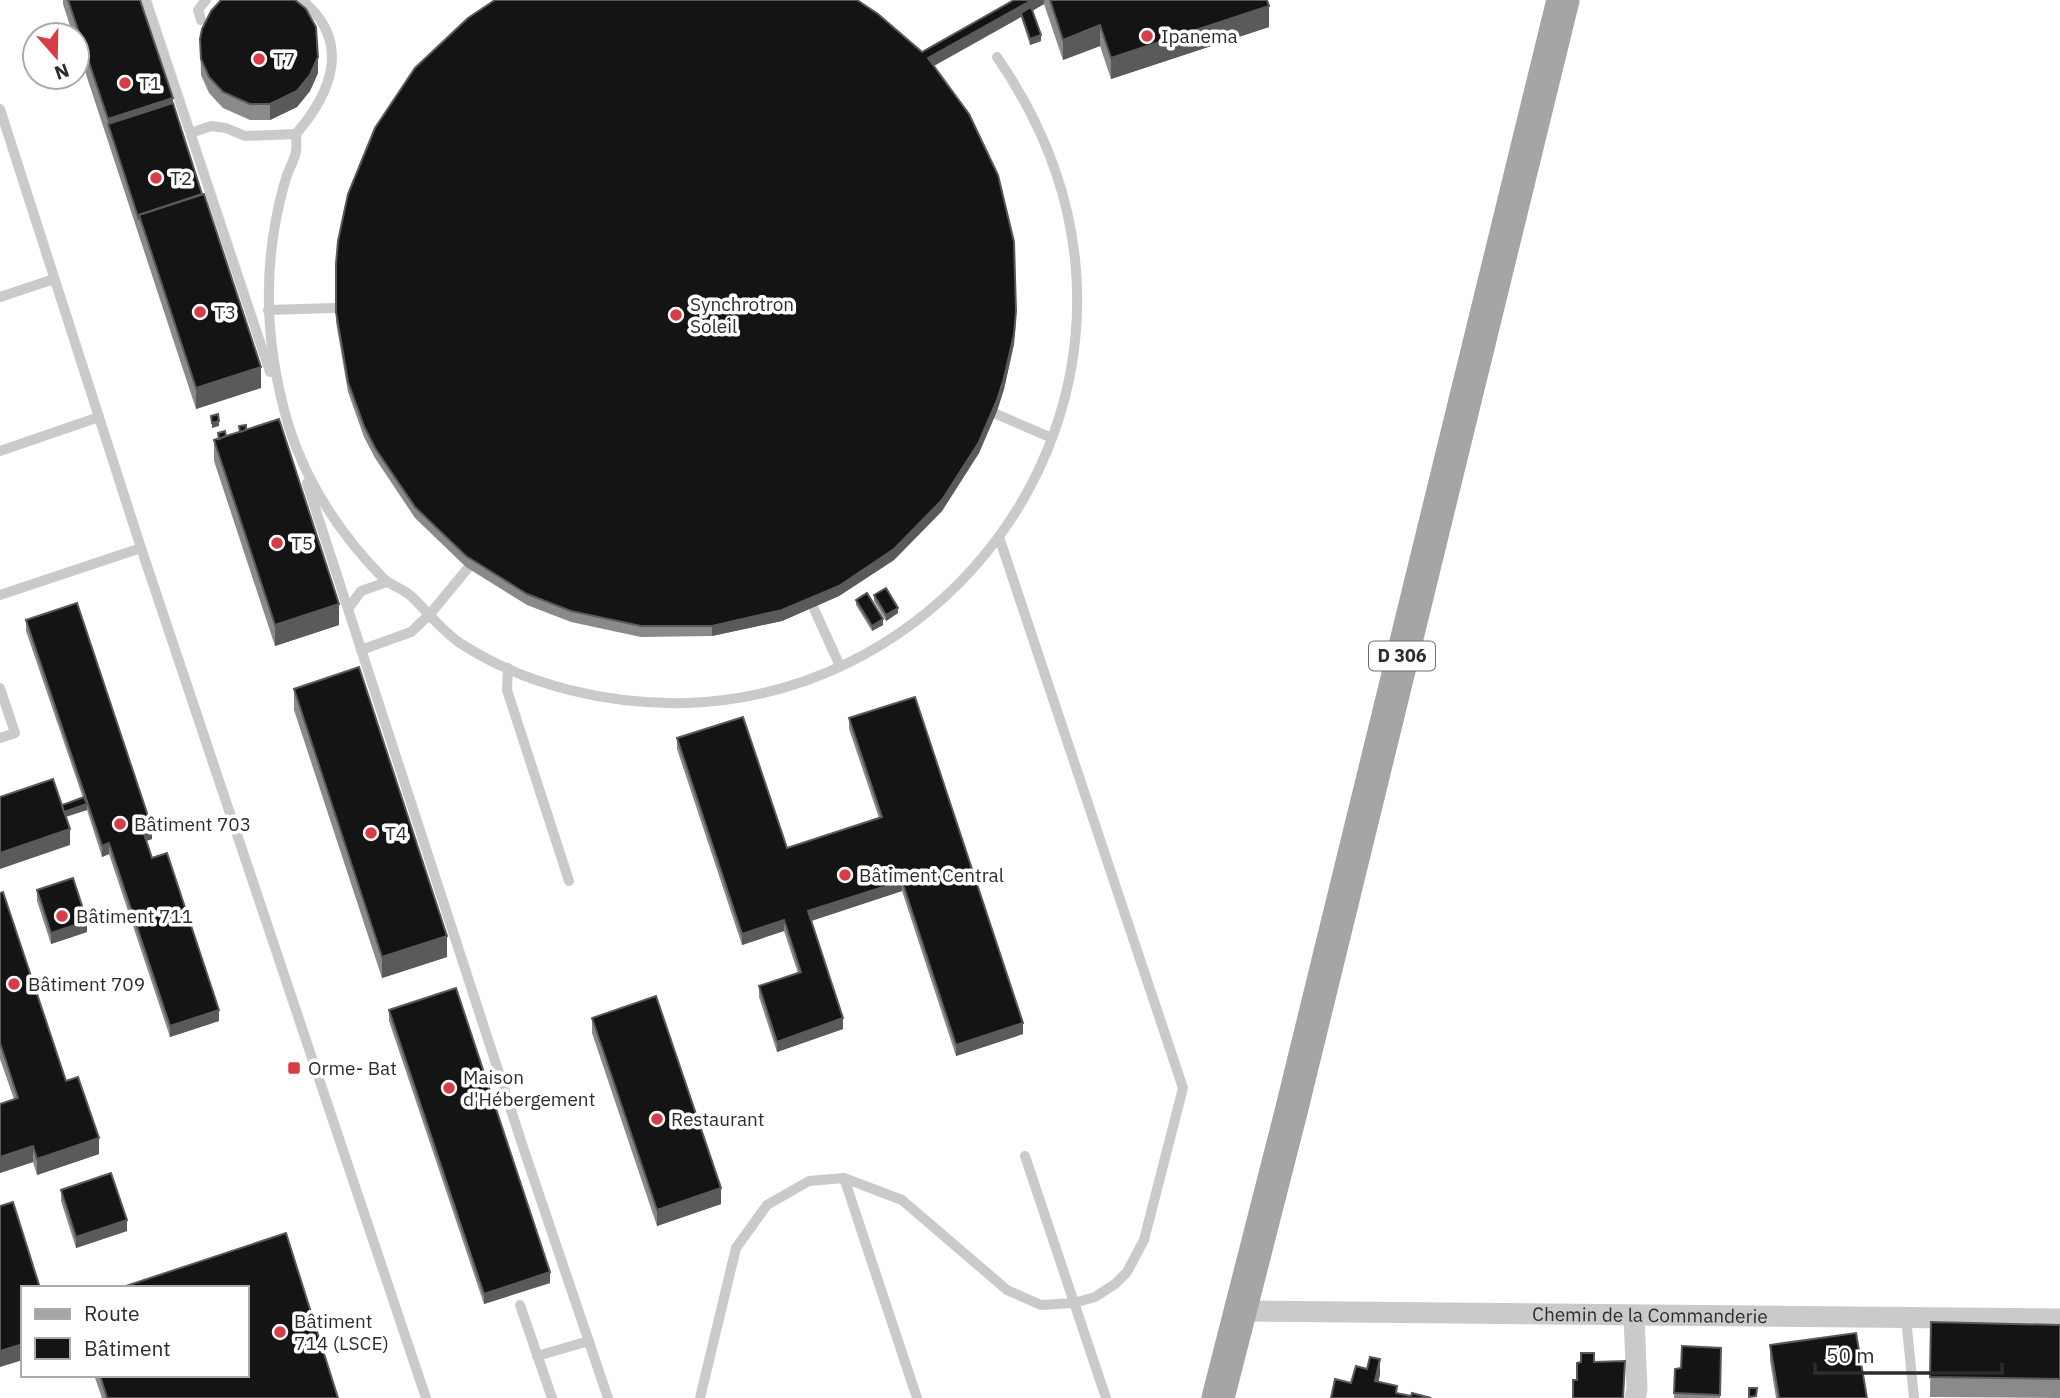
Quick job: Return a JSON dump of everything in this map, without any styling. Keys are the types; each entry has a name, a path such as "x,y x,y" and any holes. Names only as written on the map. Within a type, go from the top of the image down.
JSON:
{"main road":[{"name":"D 306","path":"1218,1398 1563,0"}],"street":[{"name":"Chemin de la Commanderie","path":"1240,1311 2060,1320"},
{"path":"1634,1317 1637,1389 1635,1398"}],"lane":[{"path":"146,0 608,1398"},
{"path":"201,20 198,10 206,0"},
{"path":"302,0 313,9 326,28 332,49 332,73 325,93 311,117 296,134 296,152 286,177 270,258 268,310 277,384 290,431 312,483 337,525 387,582 405,590 455,640 508,668 552,685 593,696 667,704 704,702 767,692 802,682 840,666 899,634 931,611 966,577 1018,510 1038,472 1064,401 1074,340 1077,307 1073,247 1060,186 1042,135 997,57"},
{"path":"0,109 141,548 426,1398"},
{"path":"191,133 211,126 226,128 245,136 296,134"},
{"path":"0,297 54,279"},
{"path":"268,310 335,309"},
{"path":"996,414 1052,438"},
{"path":"0,451 99,417"},
{"path":"689,1398 701,1393 736,1248 766,1205 809,1181 844,1178 902,1200 1007,1290 1041,1305 1074,1303 1095,1297 1127,1272 1144,1240 1183,1088 999,537"},
{"path":"0,595 141,548"},
{"path":"362,650 411,632 430,614 468,568"},
{"path":"348,609 360,592 387,582"},
{"path":"814,609 840,666"},
{"path":"508,668 507,690 569,881"},
{"path":"0,688 15,733 0,738"},
{"path":"1025,1156 1106,1398"},
{"path":"844,1178 917,1398"},
{"path":"520,1305 552,1398"},
{"path":"1906,1318 1914,1398"},
{"path":"537,1356 589,1341"}],"building":[{"name":"T1","path":"68,0 140,0 173,98 108,119 91,68 91,21 75,21"},
{"name":"T7","path":"221,0 295,0 306,9 316,27 318,57 310,75 297,91 270,104 250,104 223,92 209,77 201,59 200,39 211,11"},
{"name":"Synchrotron Soleil","path":"495,0 857,0 878,14 922,52 1014,0 1032,0 928,58 969,114 998,175 1014,242 1014,334 997,400 979,442 942,500 894,549 839,586 782,610 712,626 641,626 571,611 527,594 466,556 415,507 375,448 348,382 336,312 338,241 348,194 375,128 415,68 468,18"},
{"path":"1050,0 1267,0 1269,6 1111,58 1100,25 1063,40"},
{"path":"1031,7 1041,35 1030,39 1021,13"},
{"name":"T2","path":"173,103 202,194 139,215 139,220 108,124"},
{"name":"T3","path":"204,194 261,367 196,388 139,215"},
{"path":"218,414 219,421 212,423 211,416"},
{"name":"T5","path":"279,419 339,604 275,625 214,440"},
{"path":"246,425 246,430 240,432 239,426"},
{"path":"225,431 226,436 219,439 218,433"},
{"path":"886,588 898,608 886,615 874,595"},
{"path":"867,593 883,619 872,626 856,600"},
{"name":"Bâtiment 703","path":"77,603 152,828 143,831 152,858 167,853 219,1010 170,1026 109,843 102,846 26,620"},
{"name":"T4","path":"359,667 447,936 382,957 294,689"},
{"name":"Bâtiment Central","path":"915,697 1023,1023 956,1045 902,881 808,911 843,1018 777,1042 759,986 801,972 784,920 742,934 677,738 743,717 787,848 882,817 849,718"},
{"path":"53,779 70,829 0,853 0,797"},
{"path":"84,797 87,804 64,812 62,805"},
{"name":"Bâtiment 711","path":"73,878 87,921 51,933 37,890"},
{"name":"Bâtiment 709","path":"3,892 66,1081 78,1077 99,1138 37,1159 33,1146 0,1157 0,1104 18,1098 0,1043 0,893"},
{"name":"Maison d'Hébergement","path":"456,988 550,1272 484,1294 389,1010"},
{"name":"Restaurant","path":"656,996 721,1188 657,1210 592,1018"},
{"path":"111,1173 127,1220 76,1237 61,1190"},
{"path":"13,1202 39,1286 21,1286 21,1345 0,1351 0,1206"},
{"name":"Bâtiment 714 (LSCE)","path":"286,1233 338,1398 107,1398 101,1377 248,1377 248,1286 126,1286"},
{"path":"1931,1322 2060,1325 2060,1379 1930,1377"},
{"path":"1856,1333 1867,1398 1779,1398 1770,1345"},
{"path":"1682,1346 1721,1348 1720,1395 1674,1393 1675,1369 1681,1368"},
{"path":"1581,1353 1594,1353 1594,1362 1625,1361 1623,1398 1573,1398 1573,1380 1577,1380 1577,1363 1581,1362"},
{"path":"1370,1357 1380,1359 1375,1381 1397,1386 1396,1393 1411,1396 1412,1393 1431,1398 1331,1398 1335,1379 1351,1383 1356,1366 1367,1369"},
{"path":"1749,1388 1757,1388 1756,1396 1749,1397"}],"place":[{"name":"Ipanema","path":"1147,36"},
{"name":"T7","path":"259,59"},
{"name":"T1","path":"125,83"},
{"name":"T2","path":"156,178"},
{"name":"T3","path":"200,312"},
{"name":"Synchrotron Soleil","path":"676,315"},
{"name":"T5","path":"277,543"},
{"name":"Bâtiment 703","path":"120,824"},
{"name":"T4","path":"371,833"},
{"name":"Bâtiment Central","path":"845,875"},
{"name":"Bâtiment 711","path":"62,916"},
{"name":"Bâtiment 709","path":"14,984"},
{"name":"Orme- Bat","path":"294,1068"},
{"name":"Maison d'Hébergement","path":"449,1088"},
{"name":"Restaurant","path":"657,1119"},
{"name":"Bâtiment 714 (LSCE)","path":"280,1332"}]}
